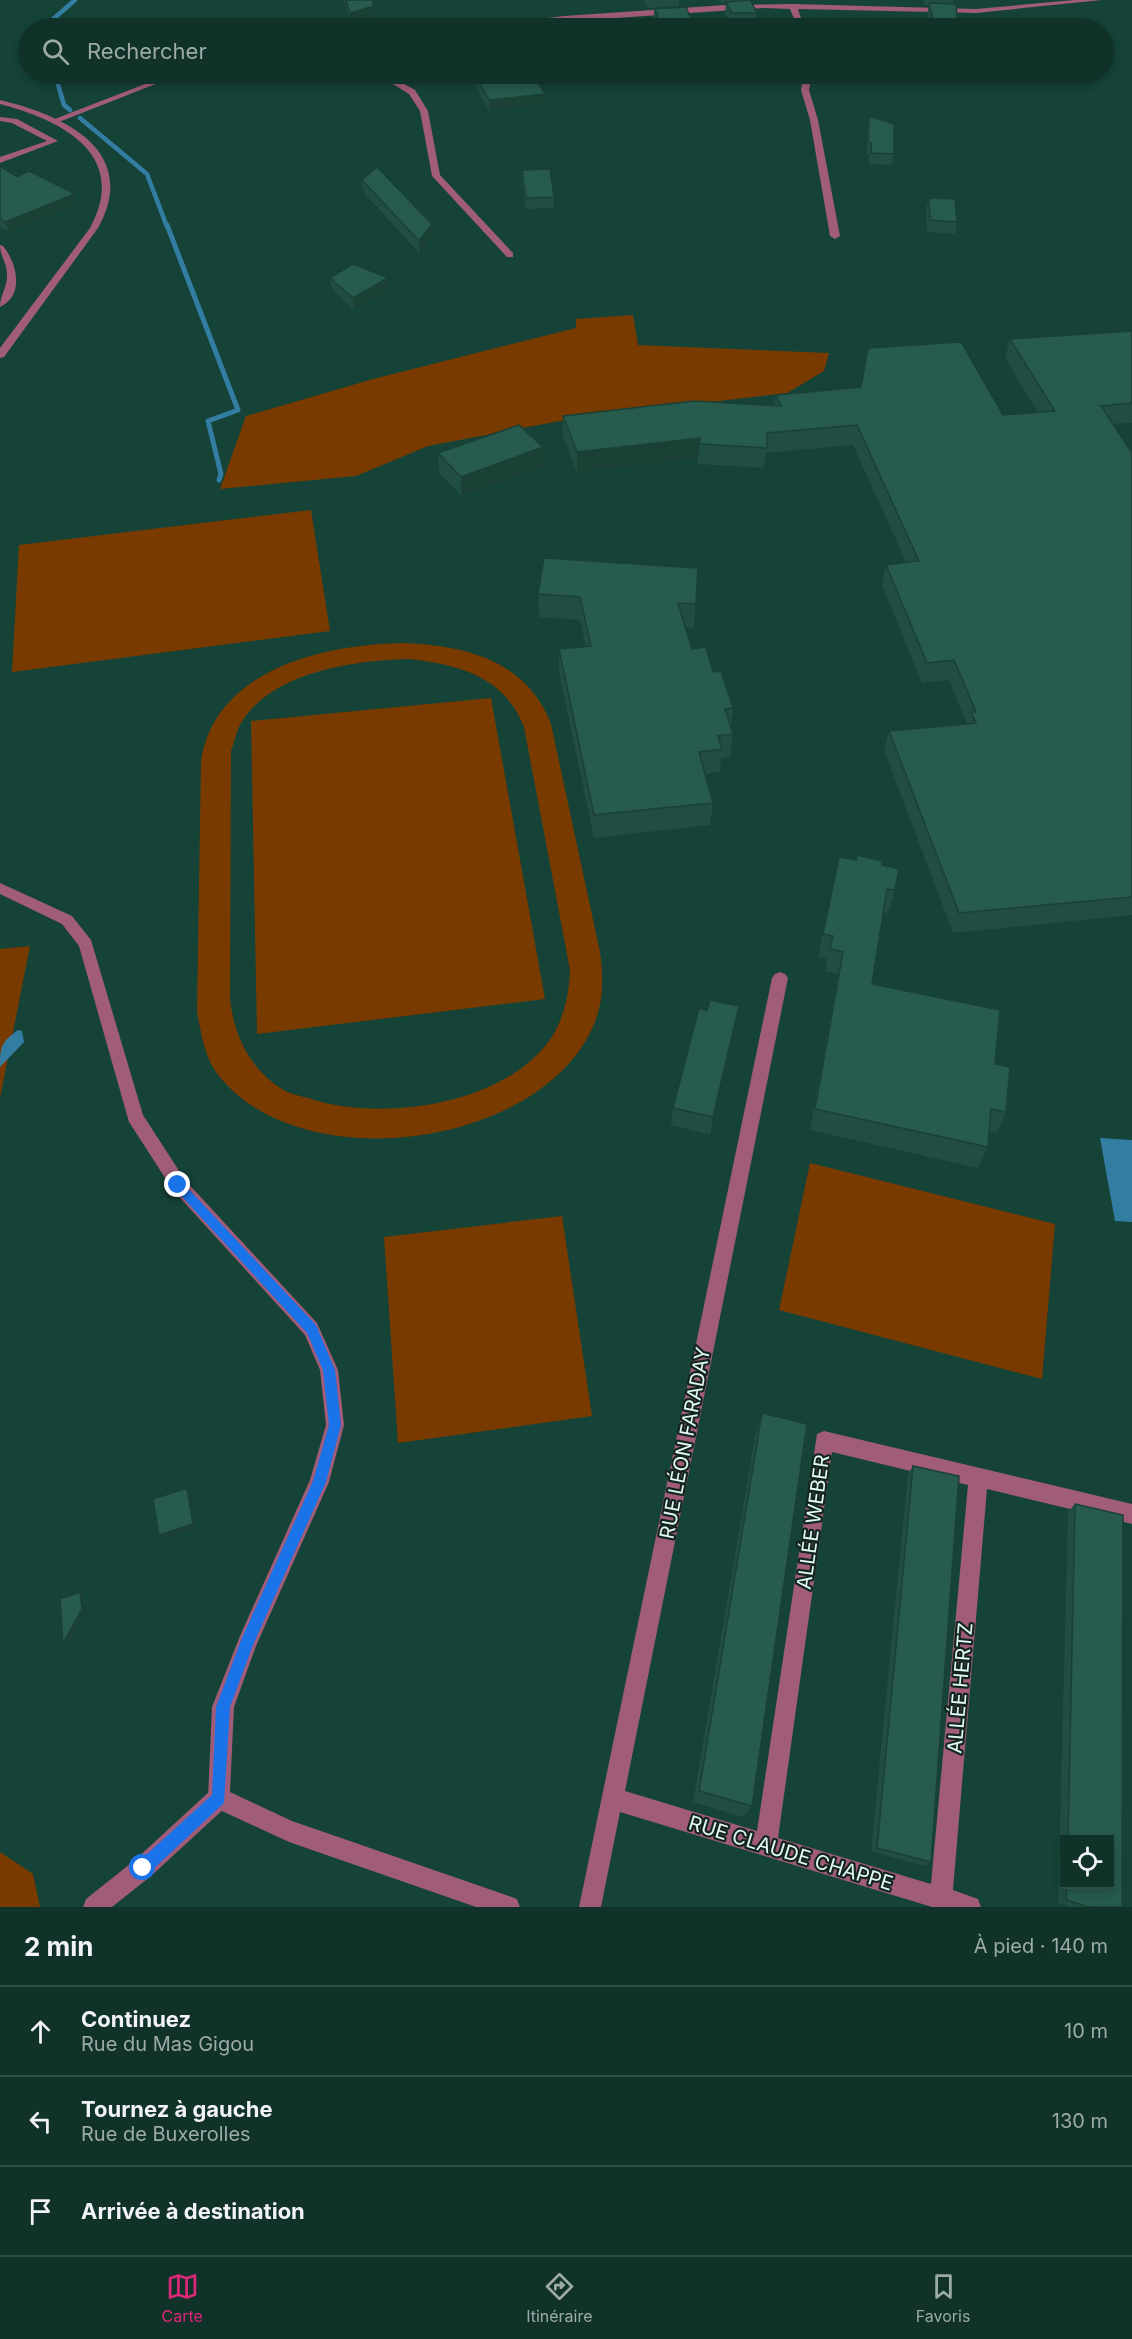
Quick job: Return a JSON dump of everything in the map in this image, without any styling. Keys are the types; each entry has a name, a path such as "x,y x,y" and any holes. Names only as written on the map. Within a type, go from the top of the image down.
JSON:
{"street":[{"path":"607,18 726,7 793,6 976,11 1098,0"},
{"path":"793,6 797,18"},
{"path":"56,120 151,84"},
{"path":"398,84 412,92 424,111 436,176 510,255"},
{"path":"806,84 805,90 814,120 835,236"},
{"path":"0,102 38,112 56,120 77,134 94,150 104,164 108,185 106,205 94,228 0,355"},
{"path":"0,119 14,121 54,141 0,160"},
{"path":"0,248 10,262 14,278 8,294 0,304"},
{"path":"0,888 67,920 86,944 135,1117 178,1185 311,1329 329,1370 335,1425 319,1482 247,1642 223,1707 219,1798 143,1868 94,1907"},
{"name":"RUE LÉON FARADAY","path":"590,1907 780,978"},
{"name":"ALLÉE WEBER","path":"766,1845 824,1441 1132,1514"},
{"name":"ALLÉE HERTZ","path":"941,1898 978,1478"},
{"path":"219,1798 289,1831 509,1907"},
{"name":"RUE CLAUDE CHAPPE","path":"613,1799 970,1907"}],"shaded area":[{"path":"633,315 638,345 829,353 824,371 787,393 581,417 428,446 356,476 220,489 246,416 373,379 576,328 576,319"},
{"path":"311,510 330,631 12,672 19,545"},
{"path":"405,643 451,648 472,653 511,671 527,685 540,703 551,724 600,952 602,985 596,1019 570,1063 528,1097 476,1122 419,1136 359,1138 303,1129 254,1107 216,1072 209,1058 197,1012 201,761 211,729 228,703 251,683 279,667 309,656 374,645","holes":["410,659 462,670 492,685 505,696 524,727 570,970 563,1012 553,1035 533,1059 506,1078 475,1092 441,1102 406,1108 371,1109 338,1105 295,1095 282,1089 261,1072 240,1038 232,1013 230,999 231,751 236,734 251,710 269,694 313,673 364,662"]},
{"path":"491,698 545,999 257,1034 251,721"},
{"path":"30,946 0,1098 0,949"},
{"path":"810,1163 1055,1224 1042,1379 779,1310"},
{"path":"562,1216 592,1416 398,1443 384,1237"},
{"path":"0,1852 33,1874 40,1907 0,1907"}],"water":[{"path":"18,1030 22,1031 24,1042 0,1067 0,1054 3,1046 8,1038"},
{"path":"1100,1138 1132,1140 1132,1222 1115,1221"}],"building":[{"path":"346,0 372,0 374,6 350,13"},
{"path":"750,0 757,13 732,13 726,2"},
{"path":"929,3 956,4 957,18 933,18"},
{"path":"686,7 691,18 657,18 658,15 654,9"},
{"path":"480,84 539,84 545,94 489,100"},
{"path":"869,116 894,124 894,154 871,153 871,143 868,142"},
{"path":"0,166 17,177 29,171 75,194 5,222 0,219"},
{"path":"377,167 432,224 419,241 362,180"},
{"path":"550,169 554,197 526,198 522,170"},
{"path":"929,198 955,199 957,222 930,220"},
{"path":"351,265 388,278 353,298 330,278"},
{"path":"1132,331 1132,403 1101,406 1132,453 1132,897 959,913 889,731 976,723 971,712 976,712 954,660 927,663 886,565 919,561 857,425 767,433 767,448 699,444 700,438 577,452 563,416 694,401 781,406 776,395 861,387 868,348 961,342 1003,415 1055,411 1010,339"},
{"path":"519,425 543,447 461,477 438,453"},
{"path":"544,558 698,568 696,604 678,603 692,649 706,647 713,672 721,671 733,708 725,709 733,734 718,736 722,749 699,752 713,803 594,815 559,649 591,646 580,597 538,594"},
{"path":"857,855 882,861 882,865 899,869 895,890 887,889 872,984 1000,1010 995,1064 1010,1067 1006,1112 991,1109 988,1147 815,1109 843,952 830,949 833,936 823,934 839,857 856,860"},
{"path":"710,1000 739,1006 713,1117 673,1108 699,1008 707,1011"},
{"path":"762,1413 807,1424 752,1806 699,1791"},
{"path":"913,1466 959,1476 931,1862 877,1848"},
{"path":"187,1488 193,1524 159,1535 153,1499"},
{"path":"1075,1504 1123,1515 1122,1907 1089,1907 1066,1900 1067,1889 1114,1889 1114,1835 1068,1835"},
{"path":"80,1592 82,1609 63,1643 60,1599"}],"waterway":[{"path":"54,18 75,0"},
{"path":"58,84 64,105 70,110"},
{"path":"80,118 147,174 167,227"},
{"path":"167,225 238,410 208,421 221,474 219,480"}],"route":[{"path":"143,1868 219,1798 223,1707 247,1642 319,1482 335,1425 329,1370 311,1329 178,1185"}]}
